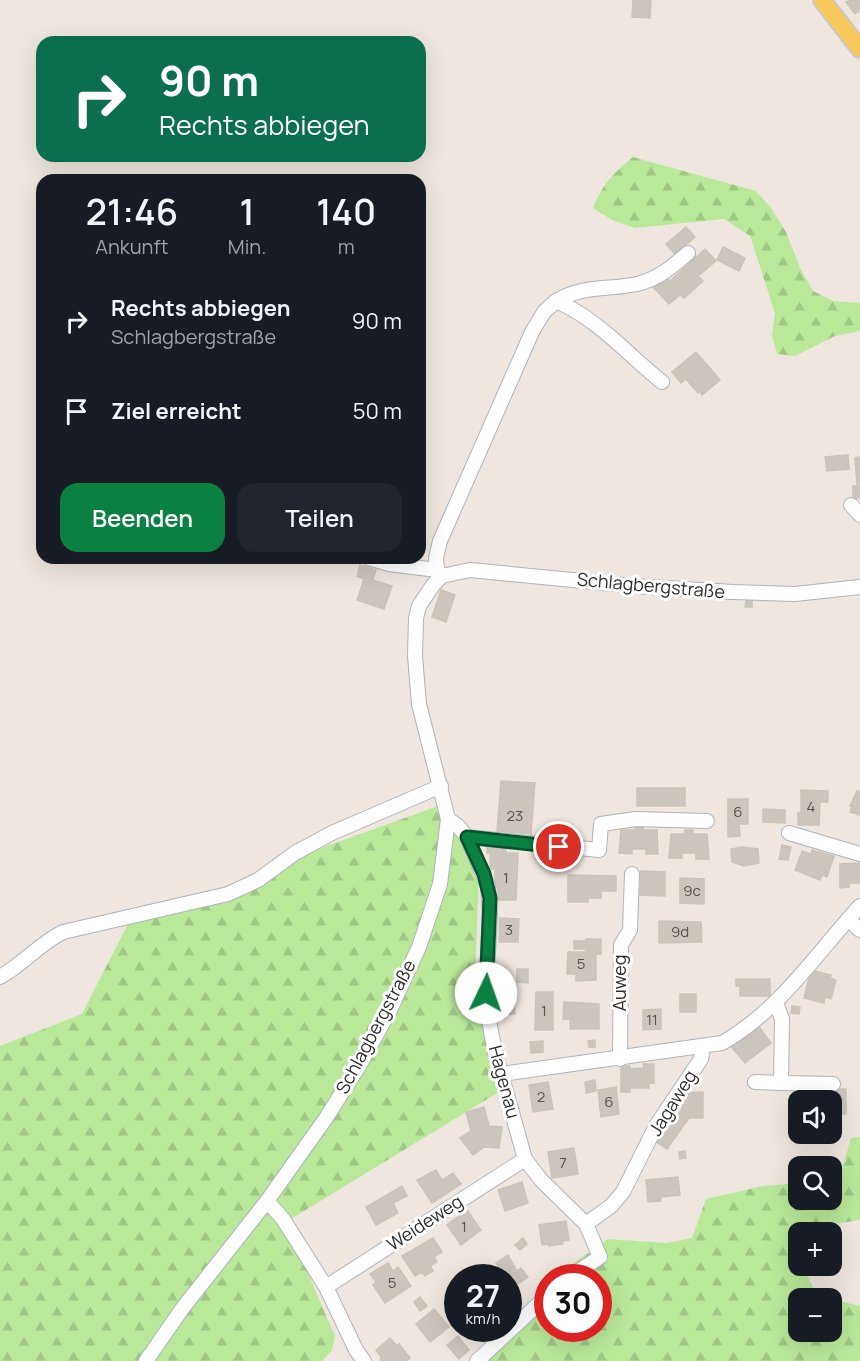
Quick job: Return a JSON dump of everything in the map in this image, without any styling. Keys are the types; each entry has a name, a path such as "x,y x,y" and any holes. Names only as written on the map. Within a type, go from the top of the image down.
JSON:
{"main road":[{"path":"822,0 860,49"}],"street":[{"path":"439,573 436,558 440,541 540,318 556,300 579,290 636,284 669,270 688,253"},
{"path":"556,300 604,330 662,382"},
{"name":"Schlagbergstraße","path":"389,564 439,573 484,570 634,586 768,594 860,587"},
{"name":"Schlagbergstraße","path":"146,1361 182,1309 267,1201 326,1118 390,1010 419,947 440,884 448,819 419,704 414,636 420,606 439,573"},
{"path":"0,977 12,970 40,946 63,932 228,894 258,880 296,853 332,833 441,786"},
{"name":"Hagenau","path":"448,819 467,837 484,874 490,898 486,1002 490,1030 525,1159 541,1180 586,1224 600,1257 589,1264"},
{"path":"467,837 599,850 601,824 636,819 707,821"},
{"path":"789,832 860,854"},
{"name":"Auweg","path":"620,1059 621,945 630,930 632,874"},
{"name":"Jagaweg","path":"586,1224 611,1206 622,1192 656,1126 700,1059 703,1047 730,1039 776,1003 860,906"},
{"path":"848,919 860,930"},
{"path":"776,1003 782,1019 781,1083"},
{"path":"502,1074 703,1047"},
{"path":"755,1082 833,1084"},
{"name":"Weideweg","path":"326,1287 525,1159"},
{"path":"267,1201 283,1219 326,1287 356,1350 364,1361"},
{"path":"477,1361 534,1307"}],"green space":[{"path":"633,157 756,191 771,208 786,232 800,268 813,291 833,301 860,302 860,331 835,336 795,356 777,354 772,336 775,313 750,236 724,219 635,228 612,220 593,208 609,180"},
{"path":"449,802 479,872 475,978 499,1092 286,1222 335,1336 332,1350 322,1361 0,1361 0,1046 82,1014 132,916 225,892 291,859"},
{"path":"860,1137 860,1220 842,1223 788,1222 788,1276 808,1276 813,1288 788,1288 788,1342 842,1342 842,1302 860,1306 860,1361 479,1361 497,1342 522,1342 522,1315 534,1303 534,1342 612,1342 612,1264 572,1264 608,1239 666,1243 692,1238 706,1199 763,1186 788,1184 788,1210 842,1210 842,1169 851,1138"}],"building":[{"path":"633,0 651,0 650,18 632,17"},
{"path":"860,0 860,10 855,14 846,2"},
{"path":"686,227 695,237 675,254 666,244"},
{"path":"723,247 745,258 739,271 717,260"},
{"path":"705,249 716,261 698,276 703,281 684,298 680,295 669,304 653,287 665,276 670,281 690,263 687,260 694,254 697,257"},
{"path":"696,352 720,380 702,395 686,379 681,383 672,372"},
{"path":"848,455 849,469 827,471 825,457"},
{"path":"860,457 860,484 857,484 855,458"},
{"path":"853,486 860,486 860,498 853,499"},
{"path":"360,565 376,570 373,580 392,586 384,609 357,600 364,579 357,576"},
{"path":"441,590 455,595 446,622 432,617"},
{"path":"746,601 752,601 752,607 745,607"},
{"path":"501,781 535,783 531,834 497,831"},
{"path":"637,788 685,788 685,806 637,806"},
{"path":"801,790 828,791 828,802 820,802 819,825 798,825 798,813 801,813"},
{"path":"857,791 860,792 860,815 850,812 852,806 850,806"},
{"path":"728,799 748,799 748,824 739,824 740,836 728,837"},
{"path":"763,809 785,810 785,823 763,822"},
{"path":"635,826 643,826 643,830 657,830 658,854 646,854 646,849 632,849 632,854 619,853 621,830 635,830"},
{"path":"685,830 693,830 693,834 707,834 709,859 696,859 696,853 682,853 682,858 669,858 671,834 685,834"},
{"path":"782,845 791,847 788,860 779,859"},
{"path":"487,847 506,847 506,853 518,853 516,900 498,900 495,869 490,869 490,853 487,853"},
{"path":"742,847 758,849 759,863 744,866 732,862 731,849"},
{"path":"812,850 834,856 827,877 822,875 820,880 795,870 802,851 811,854"},
{"path":"547,859 555,859 555,866 547,866"},
{"path":"860,863 860,883 849,883 849,887 840,888 840,864"},
{"path":"641,871 665,872 665,896 640,895"},
{"path":"568,875 616,876 616,891 601,891 601,898 588,898 588,902 568,902"},
{"path":"680,878 704,879 704,904 680,903"},
{"path":"500,918 519,919 518,942 499,942"},
{"path":"659,921 701,922 702,942 659,943"},
{"path":"586,939 601,939 601,954 596,954 596,980 576,981 576,974 567,974 568,952 586,952 586,949 574,949 574,941 586,941"},
{"path":"517,969 528,969 528,983 517,982"},
{"path":"811,970 831,975 830,978 836,980 831,999 825,997 824,1003 804,998"},
{"path":"736,979 770,979 770,996 740,996 740,986 736,986"},
{"path":"513,992 515,1014 499,1015 497,993"},
{"path":"536,992 553,992 553,1030 535,1030"},
{"path":"680,994 696,994 696,1012 680,1012"},
{"path":"564,1002 599,1004 599,1029 570,1029 570,1019 563,1019"},
{"path":"792,1006 800,1007 799,1014 791,1013"},
{"path":"661,1009 661,1029 643,1030 643,1010"},
{"path":"758,1025 771,1043 745,1063 731,1046"},
{"path":"595,1040 595,1047 589,1047 588,1041"},
{"path":"543,1041 543,1052 531,1053 530,1042"},
{"path":"643,1064 654,1064 654,1083 649,1083 649,1088 630,1088 630,1092 621,1092 621,1066 630,1066 630,1069 644,1068"},
{"path":"595,1080 596,1091 586,1093 585,1082"},
{"path":"548,1082 553,1109 533,1112 529,1085"},
{"path":"616,1087 619,1114 601,1117 598,1090"},
{"path":"846,1089 846,1114 842,1114 842,1090 811,1090"},
{"path":"703,1092 703,1118 682,1118 681,1093"},
{"path":"672,1106 689,1118 667,1149 654,1140"},
{"path":"484,1107 489,1126 502,1127 499,1148 484,1147 473,1155 460,1138 471,1131 466,1112"},
{"path":"574,1148 578,1174 552,1178 548,1152"},
{"path":"685,1151 686,1158 680,1159 679,1152"},
{"path":"436,1170 442,1180 453,1173 461,1184 432,1203 417,1180"},
{"path":"678,1177 680,1195 661,1197 661,1201 648,1202 646,1180"},
{"path":"522,1182 528,1203 505,1211 498,1190"},
{"path":"402,1186 407,1196 393,1203 398,1213 376,1225 366,1207"},
{"path":"467,1210 481,1230 461,1245 447,1225"},
{"path":"566,1221 569,1240 562,1241 563,1244 542,1245 539,1225"},
{"path":"433,1238 442,1252 434,1257 437,1262 430,1266 433,1271 425,1276 422,1272 415,1276 402,1256"},
{"path":"523,1238 527,1244 520,1250 515,1245"},
{"path":"508,1255 513,1264 497,1264"},
{"path":"388,1263 393,1271 398,1267 411,1286 385,1303 373,1285 376,1282 370,1274"},
{"path":"522,1269 528,1277 522,1281"},
{"path":"420,1297 427,1306 420,1311 414,1302"},
{"path":"434,1309 444,1321 444,1331 430,1342 416,1324"},
{"path":"390,1338 397,1346 399,1344 410,1358 406,1361 381,1361 382,1358 376,1350"},
{"path":"451,1342 463,1342 469,1350 459,1359 447,1345"}],"route":[{"path":"486,993 490,898 484,874 467,837 559,847"}]}
